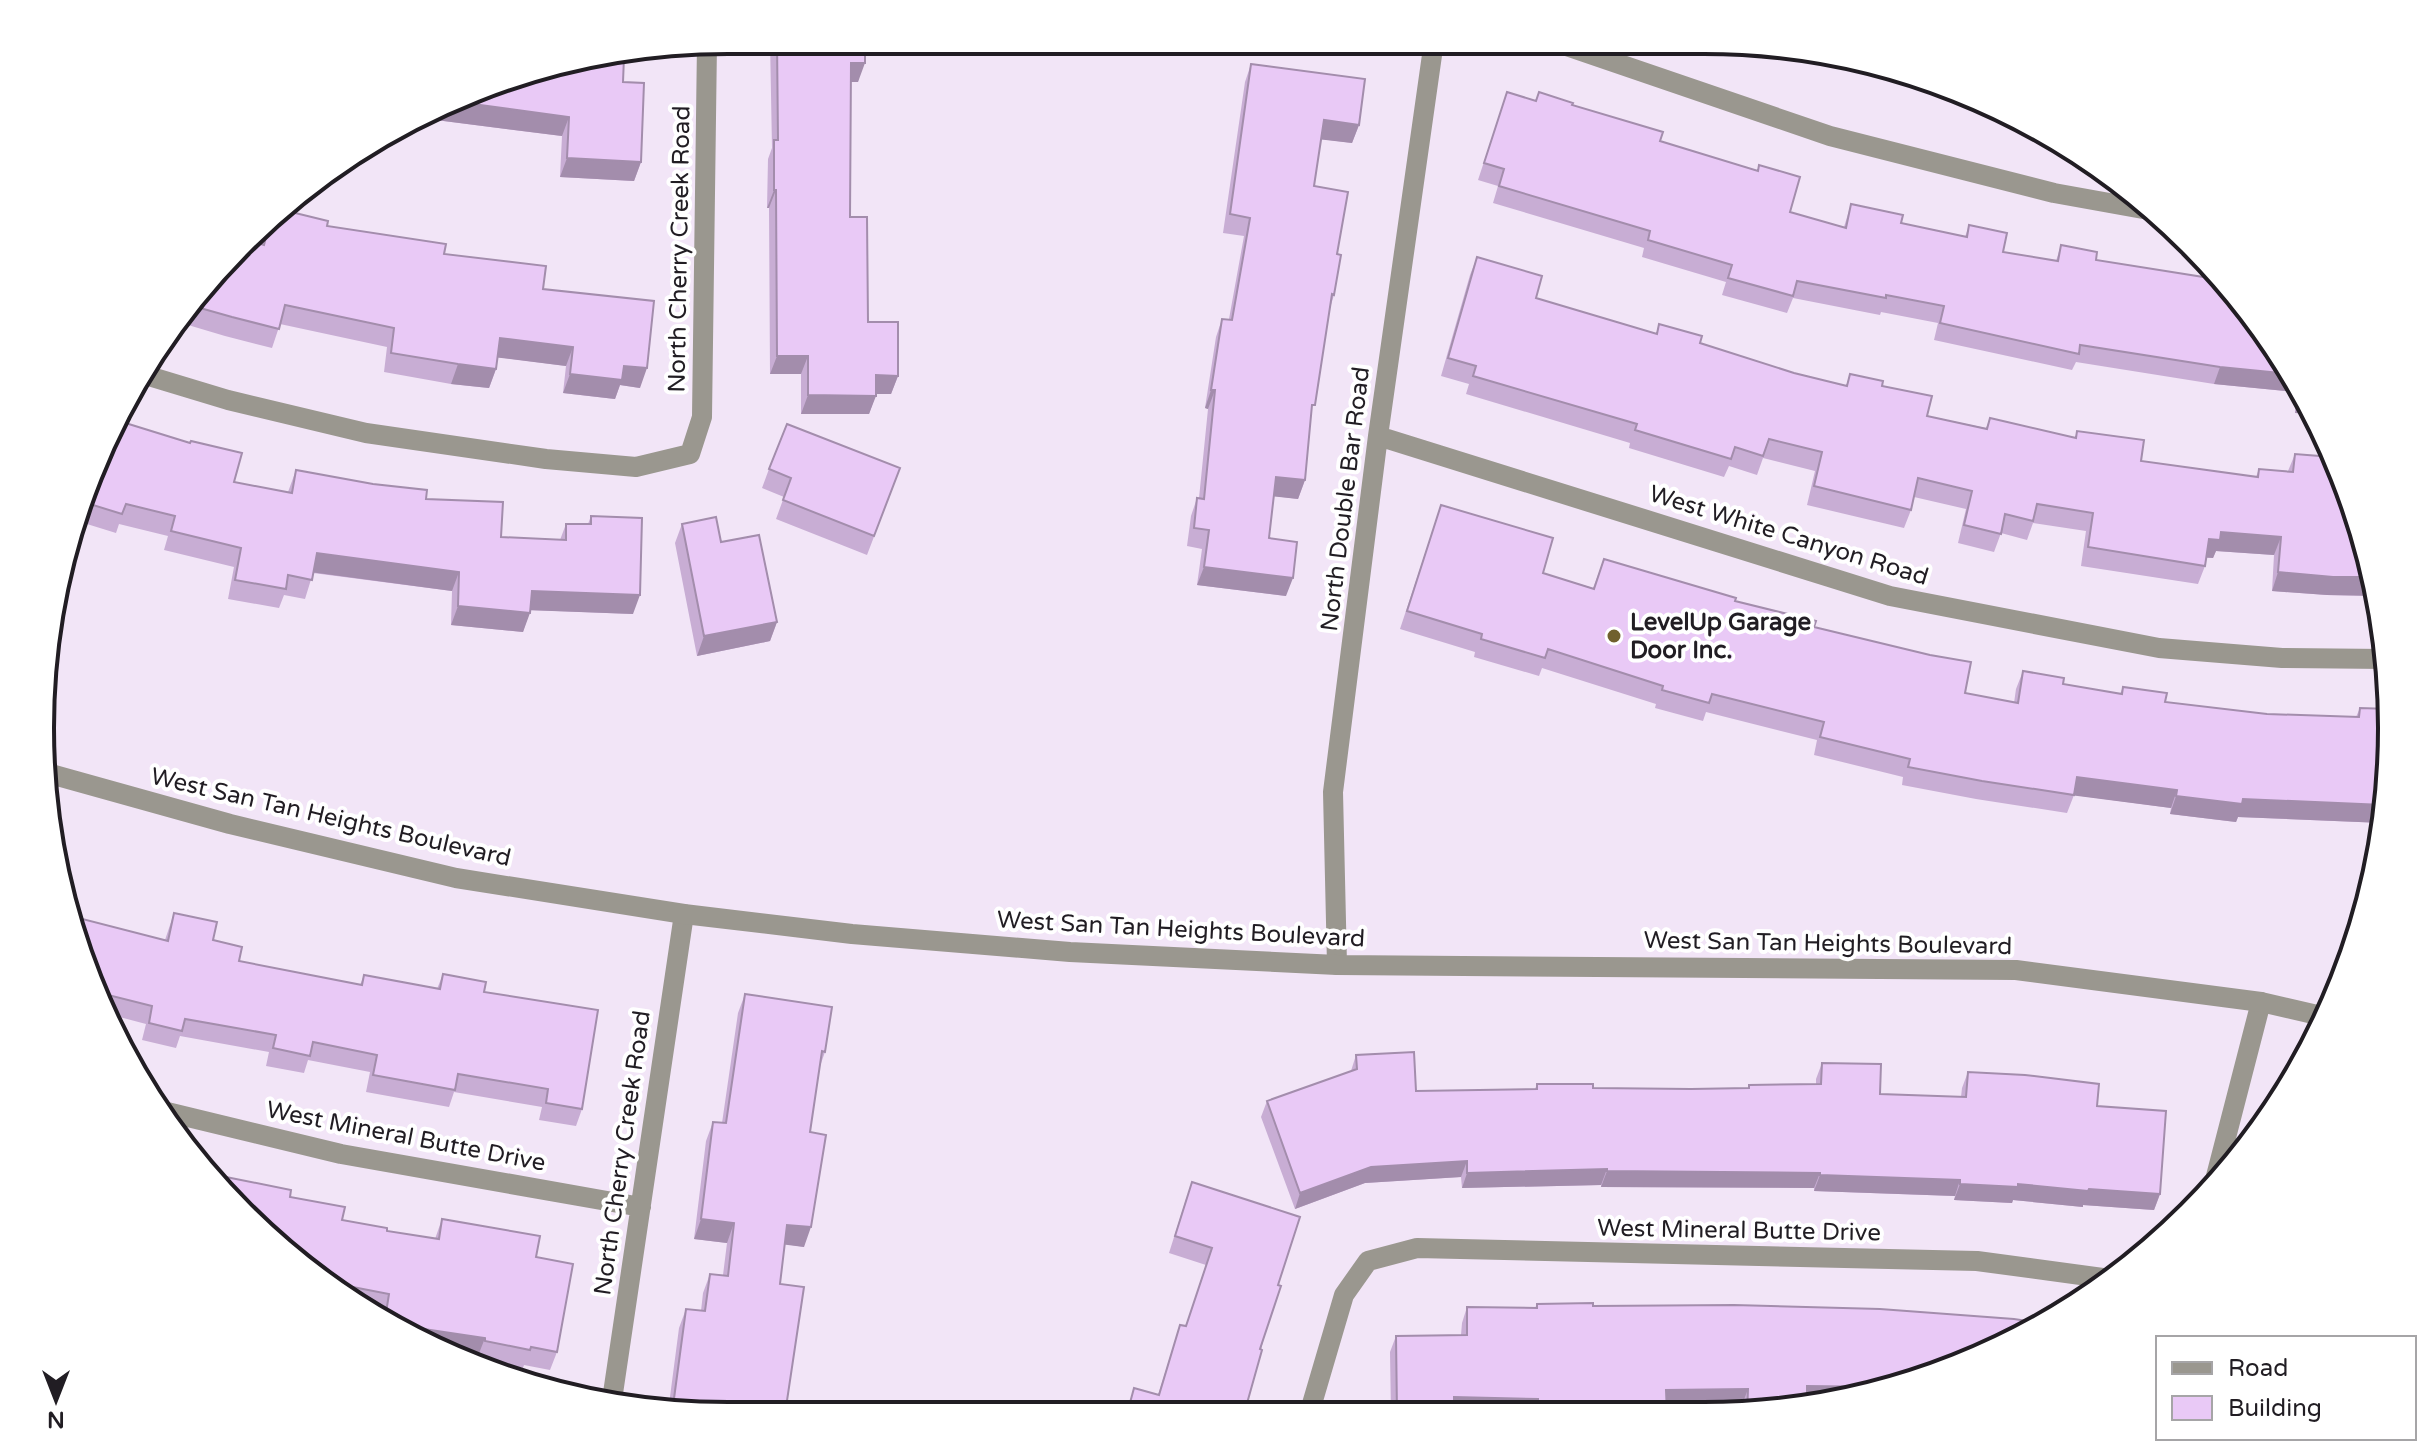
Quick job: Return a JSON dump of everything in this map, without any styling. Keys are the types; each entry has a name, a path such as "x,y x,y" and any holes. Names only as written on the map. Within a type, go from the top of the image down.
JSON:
{"street":[{"name":"North Cherry Creek Road","path":"153,377 228,400 366,433 546,459 636,467 690,454 702,417 707,54"},
{"name":"North Double Bar Road","path":"1337,965 1333,792 1378,436 1432,54"},
{"path":"1590,54 1830,136 2054,193 2131,207"},
{"name":"West White Canyon Road","path":"1378,436 1890,596 2159,648 2282,658 2374,659"},
{"name":"West San Tan Heights Boulevard","path":"55,775 230,824 456,878 684,914 852,934 1023,948 1337,965 2016,970 2261,1002 2314,1014"},
{"name":"North Cherry Creek Road","path":"613,1392 684,914"},
{"path":"2220,1161 2261,1002"},
{"name":"West Mineral Butte Drive","path":"177,1114 341,1154 641,1207"},
{"name":"West Mineral Butte Drive","path":"1313,1402 1344,1295 1368,1261 1417,1248 1977,1261 2094,1277"}],"building":[{"path":"777,54 865,54 865,63 851,63 850,217 867,217 868,322 898,322 898,376 876,375 876,396 808,395 808,356 777,356 774,140 778,140"},
{"path":"624,63 623,82 644,83 641,162 567,158 569,117 473,104 554,77"},
{"path":"1251,64 1365,79 1359,125 1324,120 1314,186 1348,192 1337,254 1341,255 1315,405 1312,405 1305,480 1276,477 1269,538 1297,542 1293,578 1204,567 1209,530 1194,528 1197,498 1204,499 1215,390 1211,390 1222,319 1232,320 1250,218 1230,214"},
{"path":"1507,92 1536,101 1539,92 1663,132 1660,141 1758,171 1759,165 1800,177 1790,212 1846,228 1851,204 1903,215 1901,223 1967,237 1969,225 2007,233 2003,252 2058,261 2061,245 2097,252 2096,260 2205,277 2239,318 2276,373 2080,345 2079,354 1940,323 1944,306 1886,295 1886,298 1797,281 1793,296 1728,278 1732,265 1648,240 1650,231 1499,186 1504,169 1484,163"},
{"path":"294,213 328,221 327,226 446,244 444,254 546,266 543,289 654,301 647,368 624,366 622,380 570,374 573,347 500,338 496,369 458,364 391,353 394,328 285,305 279,329 201,308 251,251 259,244 264,245 266,237"},
{"path":"1477,257 1542,276 1536,298 1657,334 1659,324 1702,336 1700,343 1794,373 1847,386 1850,374 1883,381 1882,386 1932,396 1927,416 1987,429 1990,418 2076,438 2077,431 2144,440 2141,461 2258,477 2259,469 2293,472 2295,454 2320,456 2342,511 2360,577 2278,572 2281,537 2221,532 2220,540 2209,539 2205,566 2088,547 2093,513 2037,504 2033,521 2005,514 2001,534 1964,525 1972,491 1918,478 1911,510 1814,486 1822,452 1769,439 1763,456 1735,447 1731,459 1635,430 1637,424 1473,376 1476,366 1448,358"},
{"path":"127,424 190,443 242,453 234,482 292,493 296,470 427,490 426,499 503,502 501,537 566,540 566,524 591,524 591,516 642,518 640,595 532,591 530,613 458,606 459,572 317,553 312,580 288,575 286,589 235,580 241,548 171,531 175,516 126,504 122,514 92,505"},
{"path":"787,424 900,468 874,536 783,500 791,478 769,469"},
{"path":"1441,505 1553,538 1543,573 1594,589 1604,559 1736,598 1735,601 1816,621 1814,627 1971,662 1965,693 2018,703 2023,671 2064,678 2063,684 2122,694 2123,687 2167,693 2165,702 2267,714 2359,717 2360,708 2378,709 2373,805 2243,799 2242,804 2176,796 2177,790 2077,777 2074,795 1908,767 1910,759 1820,737 1824,722 1712,694 1709,703 1662,690 1663,686 1548,649 1545,658 1481,639 1482,634 1407,611"},
{"path":"716,517 721,542 759,535 777,622 704,636 682,524"},
{"path":"174,913 217,922 213,940 242,947 239,961 362,985 364,975 440,989 443,974 486,982 484,992 598,1010 582,1109 546,1103 548,1089 458,1074 455,1090 373,1075 377,1055 313,1042 310,1056 273,1048 276,1035 185,1019 182,1031 149,1023 152,1006 109,995 82,919 168,941"},
{"path":"745,994 832,1007 810,1132 826,1135 811,1227 787,1225 780,1284 804,1287 787,1402 674,1400 686,1309 705,1311 710,1274 728,1276 734,1223 701,1219 713,1122 726,1123"},
{"path":"1414,1052 1416,1091 1537,1089 1537,1084 1691,1089 1821,1084 1822,1063 1881,1064 1880,1094 1966,1097 1968,1072 2099,1084 2097,1106 2166,1111 2160,1194 1820,1173 1607,1169 1467,1173 1467,1161 1371,1167 1300,1193 1267,1101 1357,1069 1356,1055"},
{"path":"226,1177 291,1190 290,1197 345,1207 342,1220 387,1228 387,1231 439,1239 442,1219 540,1236 536,1257 573,1264 557,1352 531,1347 530,1350 485,1341 485,1338 424,1329 391,1312 387,1309 389,1294 352,1287 318,1263 251,1205"},
{"path":"1192,1182 1300,1217 1278,1285 1281,1286 1260,1349 1247,1402 1130,1402 1134,1388 1159,1395 1180,1325 1186,1326 1212,1248 1175,1236"},
{"path":"1537,1304 1880,1309 2024,1321 1962,1351 1921,1366 1846,1386 1807,1386 1807,1394 1792,1396 1748,1401 1748,1389 1666,1390 1666,1402 1538,1402 1538,1399 1454,1397 1454,1402 1397,1402 1396,1336 1467,1335 1467,1307 1537,1308"}],"place":[{"name":"LevelUp Garage Door Inc.","path":"1614,636"}]}
